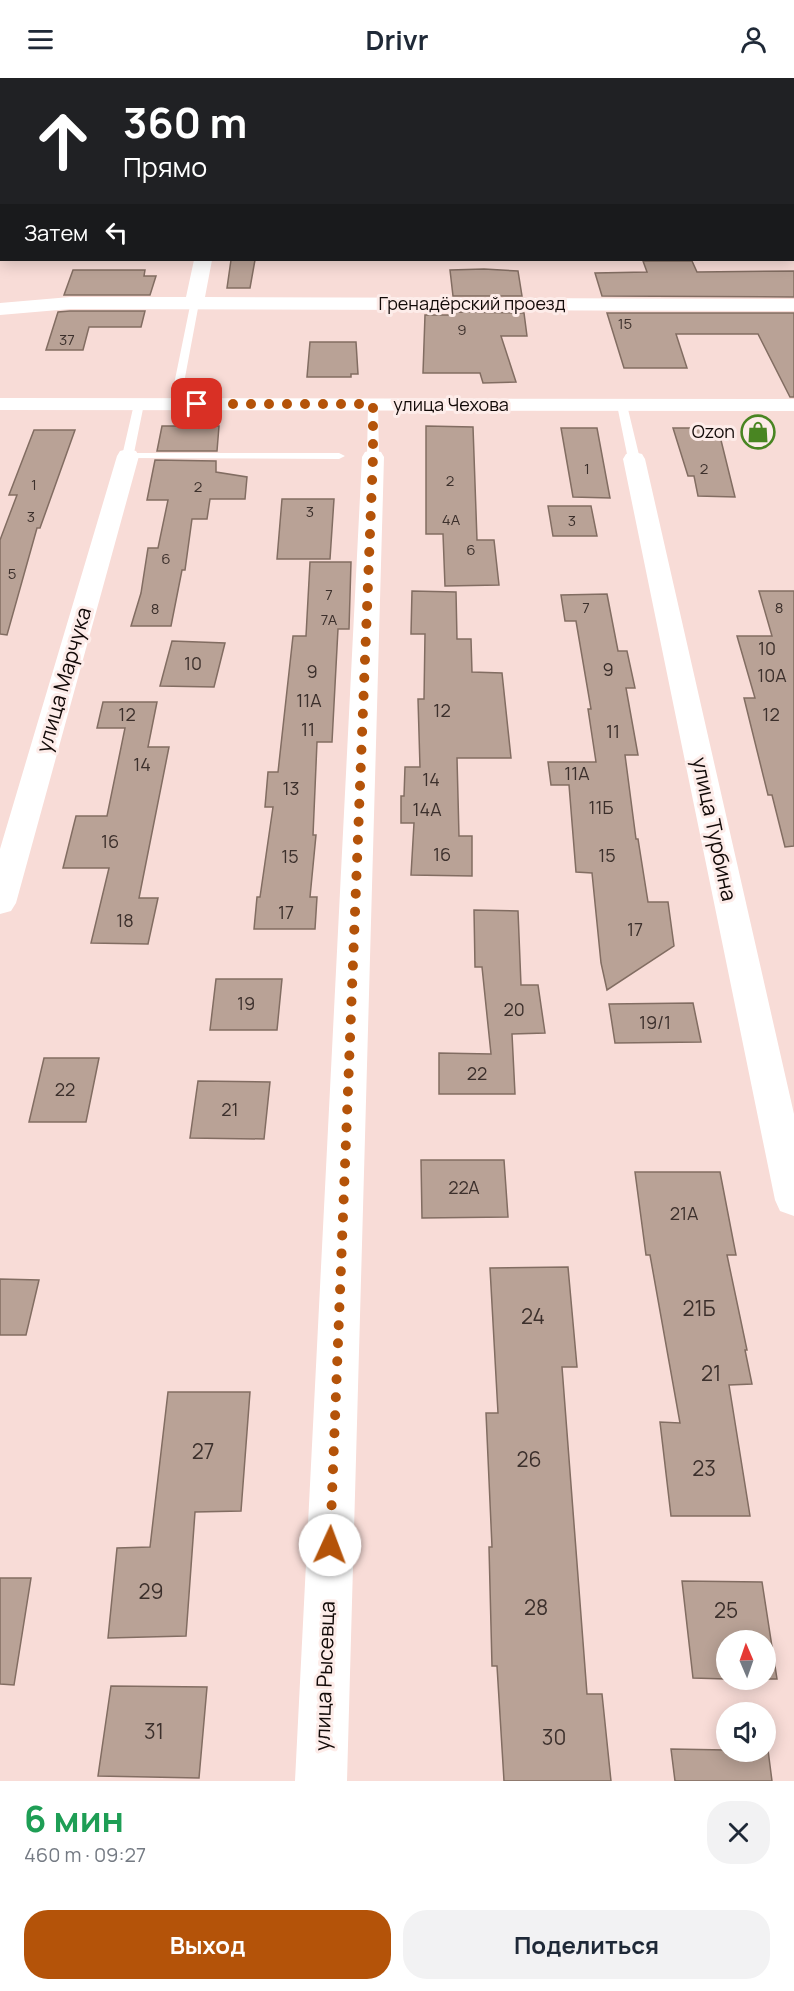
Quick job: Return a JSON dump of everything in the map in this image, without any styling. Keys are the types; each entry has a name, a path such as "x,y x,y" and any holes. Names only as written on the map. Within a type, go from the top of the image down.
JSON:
{"street":[{"path":"194,303 203,261"},
{"name":"Гренадёрский проезд","path":"0,309 70,303 794,305"},
{"name":"улица Чехова","path":"0,404 794,405"},
{"name":"улица Марчука","path":"0,903 128,456"},
{"name":"улица Рысевца","path":"321,1781 356,457"},
{"name":"улица Турбина","path":"634,459 794,1200"}],"lane":[{"path":"175,404 194,303"},
{"path":"139,404 128,456 356,457 373,404"},
{"path":"622,405 634,459"}],"building":[{"path":"231,261 255,261 250,288 227,288"},
{"path":"643,261 692,261 697,272 794,271 794,297 602,296 595,273 647,272"},
{"path":"73,270 145,270 144,276 156,276 150,295 64,295"},
{"path":"450,270 518,271 522,296 453,296"},
{"path":"145,311 141,327 89,327 83,350 46,350 58,312"},
{"path":"454,312 524,313 527,336 501,336 516,382 483,383 480,373 423,373 425,315 454,315"},
{"path":"607,313 794,313 794,397 790,397 758,334 676,334 687,368 624,368"},
{"path":"310,342 356,342 358,374 351,374 351,377 307,377"},
{"path":"162,426 219,426 217,451 157,451"},
{"path":"426,426 473,427 477,540 494,540 499,585 445,586 443,534 426,534"},
{"path":"561,428 597,428 610,498 573,497"},
{"path":"673,428 718,428 735,497 698,496 694,476 688,476"},
{"path":"34,430 75,430 40,528 37,528 7,635 0,634 0,540 17,495 9,495"},
{"path":"155,460 216,461 216,472 247,477 245,499 210,499 207,519 192,519 185,570 182,570 171,626 131,626 141,593 148,548 158,548 168,500 147,500"},
{"path":"282,499 334,499 330,559 277,559"},
{"path":"548,506 591,506 597,536 553,536"},
{"path":"310,562 351,562 349,629 338,629 332,742 317,742 313,835 316,835 310,897 317,897 315,929 254,929 257,897 260,897 273,807 265,807 268,772 278,772 293,636 306,636"},
{"path":"412,591 456,592 457,639 471,639 472,672 502,673 511,758 457,758 459,836 472,836 472,876 411,875 414,823 401,823 401,796 404,796 405,767 420,767 418,699 424,699 425,634 411,634"},
{"path":"759,591 794,591 794,846 785,847 772,795 768,795 744,698 755,698 737,636 772,636"},
{"path":"607,594 618,651 627,651 635,688 626,688 638,755 625,755 636,839 638,839 648,902 668,902 674,946 607,990 601,963 592,873 576,872 569,785 551,785 548,762 596,762 588,709 591,709 576,621 565,621 561,595"},
{"path":"172,641 225,643 214,687 160,686"},
{"path":"103,702 157,702 148,747 169,747 139,898 158,898 148,944 91,943 109,868 63,868 76,816 107,816 125,728 97,728"},
{"path":"474,910 518,911 521,985 538,985 545,1033 512,1034 515,1094 439,1094 439,1053 491,1054 482,967 475,967"},
{"path":"216,979 282,979 277,1030 210,1030"},
{"path":"693,1003 701,1042 615,1043 609,1004"},
{"path":"44,1058 99,1058 86,1122 29,1122"},
{"path":"198,1081 270,1082 264,1139 190,1138"},
{"path":"421,1160 504,1160 508,1217 422,1218"},
{"path":"635,1172 720,1172 736,1255 727,1255 752,1384 729,1385 750,1516 671,1516 660,1422 680,1423 650,1255 646,1255"},
{"path":"568,1267 577,1367 562,1367 587,1694 602,1694 611,1781 504,1781 497,1666 492,1666 489,1547 492,1547 486,1413 498,1413 490,1268"},
{"path":"0,1279 39,1280 26,1335 0,1335"},
{"path":"168,1392 250,1392 241,1511 195,1512 186,1636 108,1638 117,1548 150,1547"},
{"path":"0,1578 31,1578 14,1685 0,1684"},
{"path":"682,1581 762,1582 769,1630 716,1630 716,1679 693,1678"},
{"path":"111,1686 207,1687 199,1778 98,1776"},
{"path":"671,1749 716,1750 716,1762 770,1762 772,1781 675,1781"}],"place":[{"name":"Ozon","path":"758,432"}],"route":[{"path":"197,404 373,404 373,457 330,1545"}]}
